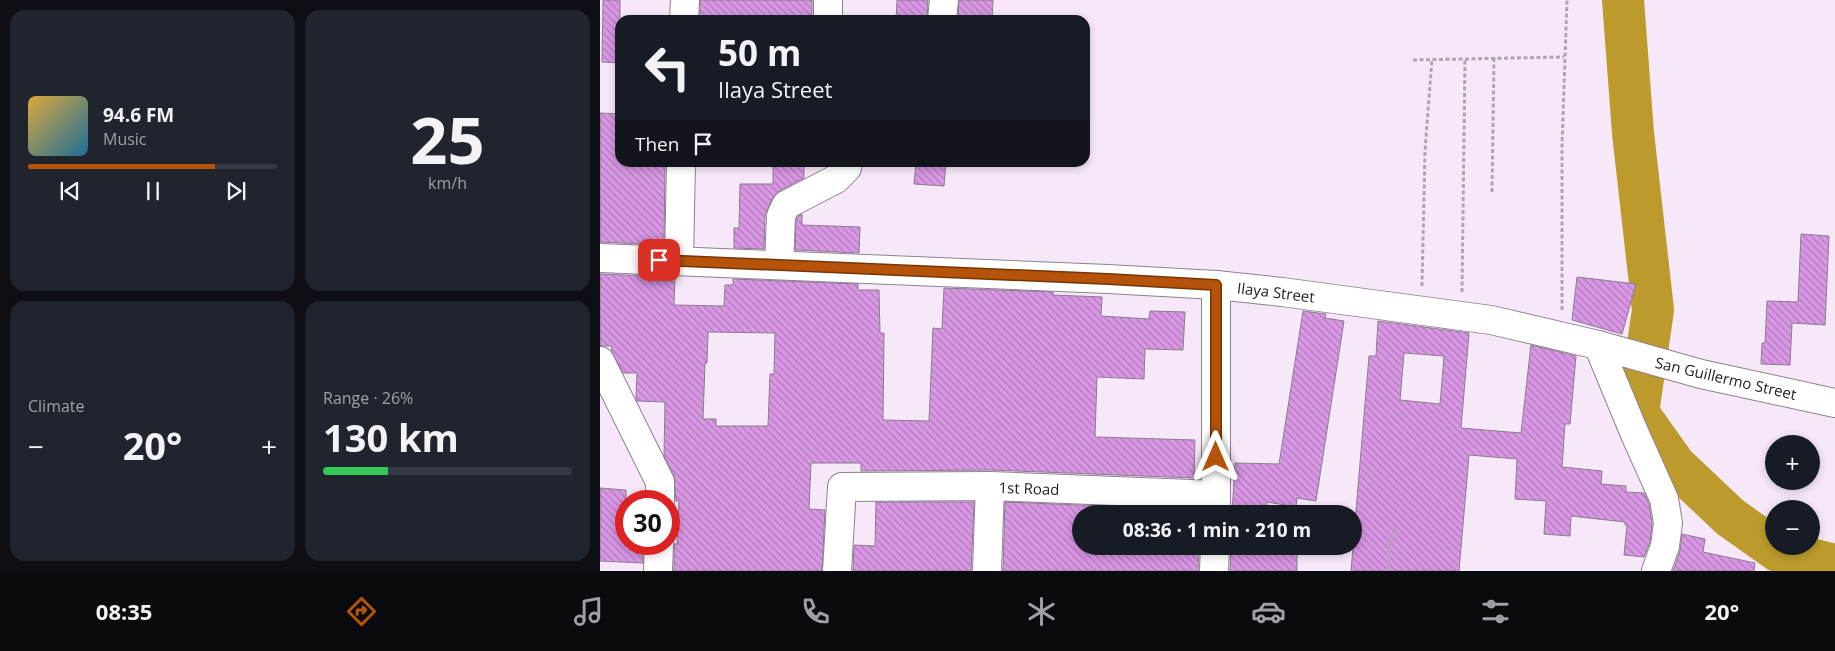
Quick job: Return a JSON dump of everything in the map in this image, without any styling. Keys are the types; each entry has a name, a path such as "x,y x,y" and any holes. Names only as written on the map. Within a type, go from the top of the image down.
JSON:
{"street":[{"path":"684,15 685,0"},
{"path":"828,0 828,15"},
{"path":"942,15 944,0"},
{"path":"679,261 681,167"},
{"path":"779,264 781,216 786,205 836,179 847,167"},
{"name":"Ilaya Street","path":"600,258 779,264 1216,285 1462,315 1562,336 1608,348"},
{"path":"1216,285 1216,505"},
{"path":"1608,348 1634,432 1664,499 1668,523 1665,546 1656,571"},
{"name":"San Guillermo Street","path":"1608,348 1701,374 1835,403"},
{"path":"600,361 660,482 660,490"},
{"path":"987,571 990,486"},
{"name":"1st Road","path":"836,571 842,487 990,486 1216,505"},
{"path":"658,571 659,555"},
{"path":"1214,571 1215,555"}],"path":[{"path":"1562,336 1564,57 1567,0"},
{"path":"1413,60 1564,57"},
{"path":"1492,192 1494,58"},
{"path":"1419,309 1424,278 1425,151 1432,59"},
{"path":"1462,315 1465,59"},
{"path":"1388,571 1390,542 1396,529"}],"building":[{"path":"603,0 620,0 620,15 615,15 615,63 602,62"},
{"path":"700,0 812,0 812,15 700,15"},
{"path":"897,0 928,0 927,15 896,15"},
{"path":"959,0 993,0 992,15 958,15"},
{"path":"600,113 615,114 615,167 665,167 664,245 600,242"},
{"path":"773,167 804,167 804,178 779,191 772,199 765,215 764,249 734,248 734,228 739,228 740,184 773,184"},
{"path":"916,167 946,167 944,186 914,184"},
{"path":"802,214 802,225 860,227 859,253 795,250 796,220"},
{"path":"1801,234 1829,236 1825,325 1792,323 1790,365 1761,364 1762,343 1765,343 1767,301 1798,302"},
{"path":"600,274 675,277 674,305 724,306 725,285 733,285 733,279 858,284 858,290 879,290 880,333 884,333 883,420 929,421 933,328 942,329 944,288 1053,292 1053,295 1102,297 1101,316 1149,319 1150,311 1185,312 1183,350 1145,349 1144,379 1097,377 1095,437 1195,440 1194,478 991,470 861,471 861,463 811,463 809,509 825,510 822,571 674,571 674,555 680,555 680,490 675,490 674,475 664,456 665,402 637,401 637,373 623,373 611,351 612,346 600,346","holes":["708,332 775,333 774,374 770,374 768,426 716,426 716,419 703,419"]},
{"path":"1577,277 1636,284 1622,334 1572,320"},
{"path":"1303,311 1326,314 1325,318 1344,321 1316,501 1297,498 1296,505 1267,502 1267,505 1233,505 1235,463 1279,464"},
{"path":"1378,321 1469,333 1461,428 1521,433 1531,345 1576,356 1570,424 1565,424 1562,467 1602,471 1601,484 1626,486 1626,492 1644,493 1649,504 1652,523 1650,542 1644,557 1624,555 1627,525 1625,525 1625,522 1571,516 1570,536 1544,534 1546,501 1515,499 1517,459 1469,455 1459,571 1351,571 1352,555 1362,555 1362,505 1357,505 1369,356 1376,356","holes":["1404,353 1444,356 1440,404 1400,400"]},
{"path":"600,488 626,490 615,490 615,555 643,555 643,563 600,561"},
{"path":"876,502 974,502 971,571 853,571 854,545 875,546"},
{"path":"1005,502 1078,505 1072,505 1072,555 1199,555 1198,571 1003,571"},
{"path":"1682,534 1705,539 1703,552 1755,563 1754,571 1673,571 1680,551"},
{"path":"1231,555 1297,555 1297,571 1230,571"}],"waterway":[{"path":"1623,0 1633,133 1653,310 1638,413 1675,465 1730,517 1778,551 1835,565"}],"route":[{"path":"659,260 1216,285 1216,457"}]}
